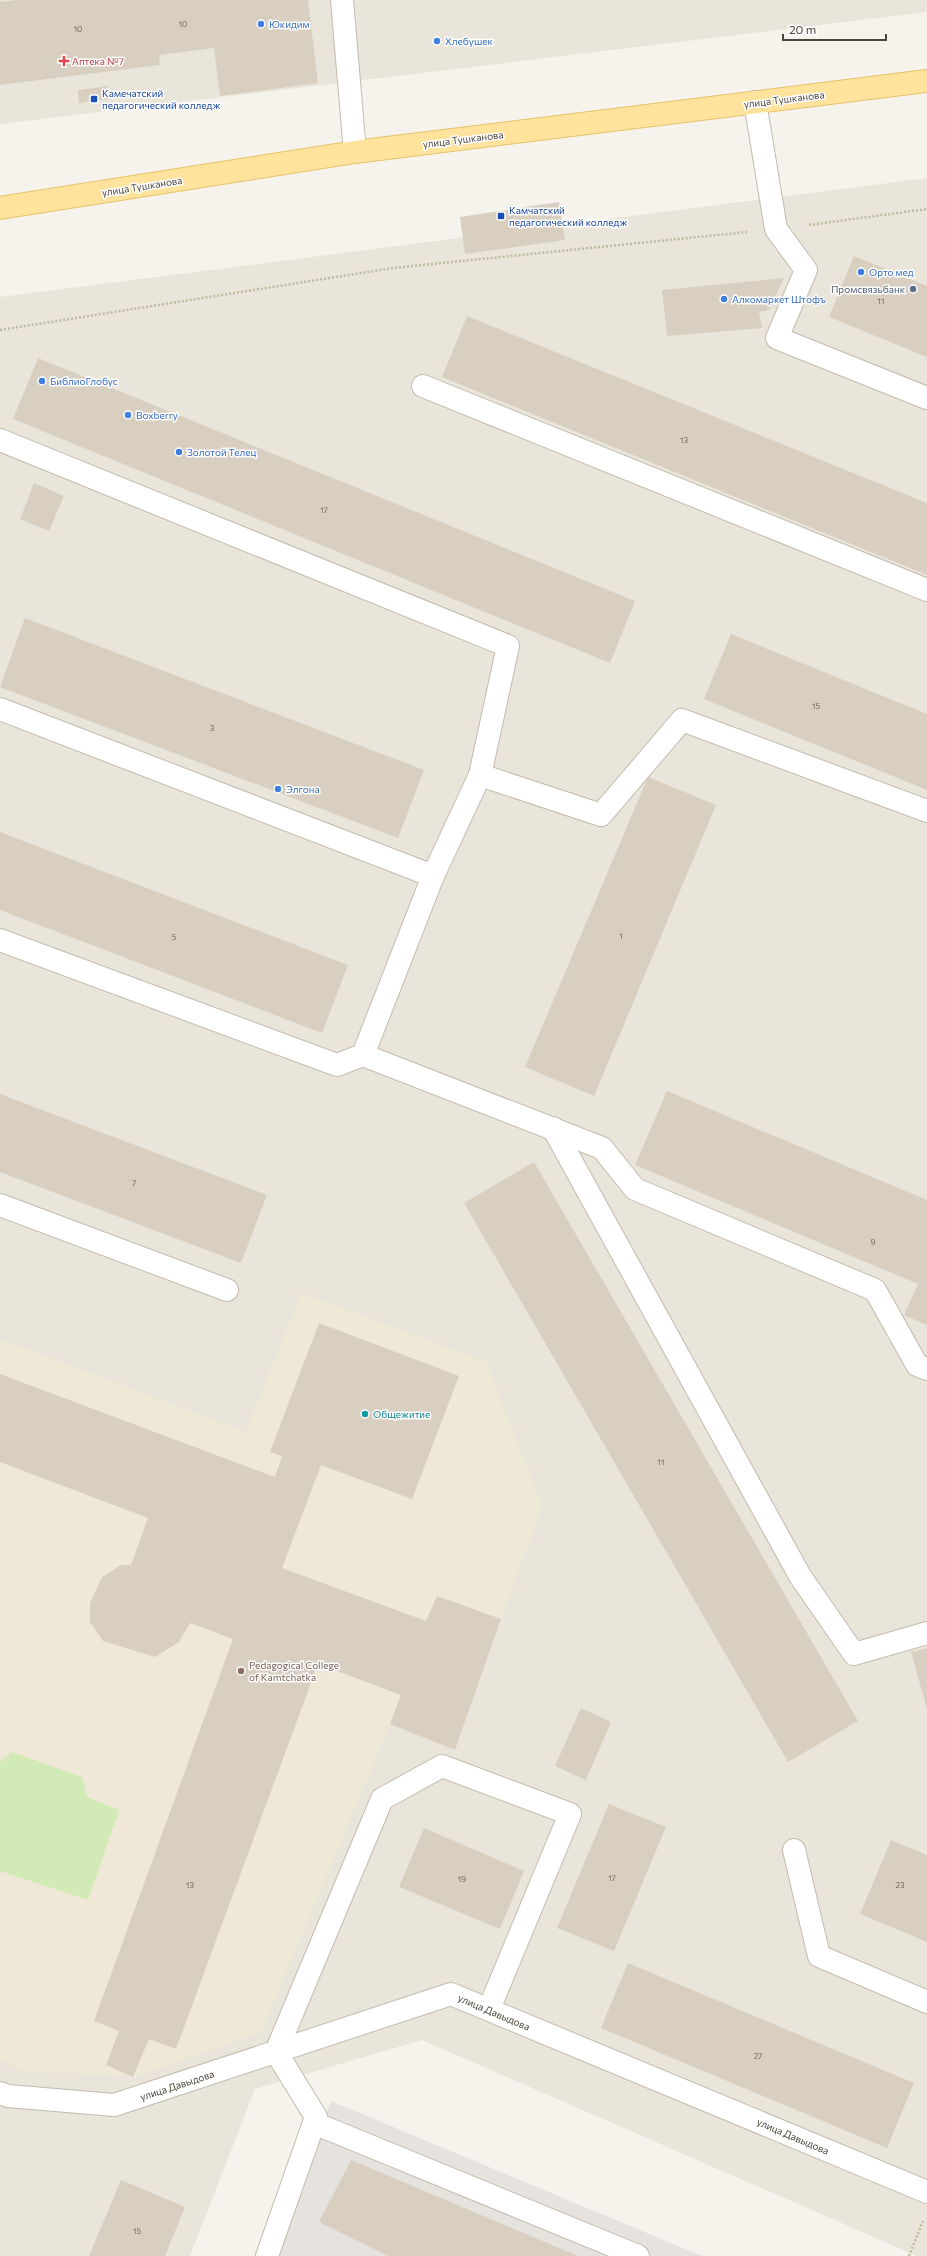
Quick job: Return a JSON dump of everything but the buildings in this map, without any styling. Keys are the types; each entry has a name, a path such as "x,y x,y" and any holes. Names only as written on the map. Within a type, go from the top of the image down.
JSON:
{"main road":[{"name":"улица Тушканова","path":"0,208 355,152 927,80"}],"street":[{"path":"342,0 355,152"},
{"path":"755,102 776,229 806,270 777,338 927,398"},
{"path":"423,386 927,590"},
{"path":"0,440 508,646 480,775 433,876 363,1055"},
{"path":"0,708 433,876"},
{"path":"480,775 601,815 682,720 927,811"},
{"path":"0,940 337,1065 363,1055 602,1148 635,1189 875,1290 916,1365 927,1369"},
{"path":"553,1128 800,1576 854,1654 927,1633"},
{"path":"0,1205 227,1290"},
{"path":"269,2255 316,2117 276,2052 382,1799 442,1766 570,1814 489,2009"},
{"path":"794,1850 819,1956 927,2002"},
{"name":"улица Давыдова","path":"0,2093 8,2096 114,2105 451,1994 927,2192"},
{"path":"314,2123 638,2256"}],"path":[{"path":"0,330 393,268 776,229 927,209"},
{"path":"909,2256 924,2219"}],"shaded area":[{"path":"0,0 927,0 927,12 0,124"},
{"path":"927,178 927,2256 917,2256 422,2040 255,2089 190,2256 0,2256 0,297"},
{"name":"Pedagogical College of Kamtchatka","path":"302,1293 486,1362 542,1505 455,1750 390,1724 261,2032 133,2077 18,2070 0,2059 0,1339 246,1432"},
{"path":"331,2101 702,2256 267,2256"}],"green space":[{"path":"12,1752 82,1777 87,1797 119,1810 88,1900 0,1871 0,1762"}],"place":[{"name":"Юкидим","path":"261,24"},
{"name":"Хлебушек","path":"437,41"},
{"name":"Аптека №7","path":"64,61"},
{"name":"Камечатский педагогический колледж","path":"94,99"},
{"name":"Камчатский педагогический колледж","path":"501,216"},
{"name":"Орто мед","path":"861,272"},
{"name":"Промсвязьбанк","path":"913,289"},
{"name":"Алкомаркет Штофъ","path":"724,299"},
{"name":"БиблиоГлобус","path":"42,381"},
{"name":"Boxberry","path":"128,415"},
{"name":"Золотой Телец","path":"179,452"},
{"name":"Элгона","path":"278,789"},
{"name":"Общежитие","path":"365,1414"},
{"name":"Pedagogical College of Kamtchatka","path":"241,1671"}]}
